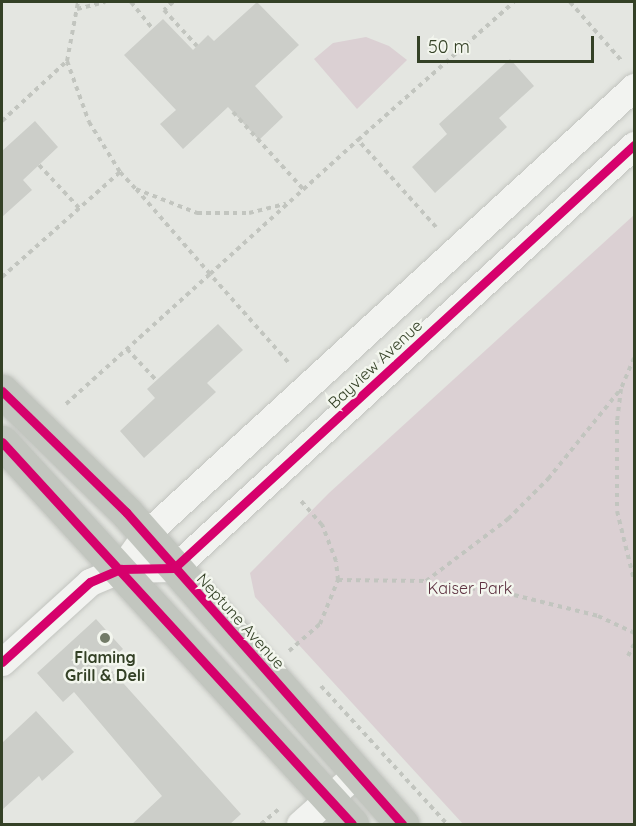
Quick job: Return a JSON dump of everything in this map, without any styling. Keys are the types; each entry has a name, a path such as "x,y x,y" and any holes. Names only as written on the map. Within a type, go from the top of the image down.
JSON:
{"main road":[{"name":"Neptune Avenue","path":"2,391 146,534 402,825"},
{"path":"2,442 121,569 352,825"}],"street":[{"name":"Bayview Avenue","path":"121,569 146,534 634,87"},
{"name":"Bayview Avenue","path":"174,568 634,146"},
{"path":"2,662 90,582 121,569 174,568"},
{"path":"291,815 328,799 356,774"}],"path":[{"path":"78,2 67,61 89,122 120,172 288,362"},
{"path":"77,9 105,2"},
{"path":"131,2 153,29"},
{"path":"173,2 164,10 197,46"},
{"path":"66,404 513,2"},
{"path":"570,2 621,60"},
{"path":"2,120 67,61"},
{"path":"233,112 303,189"},
{"path":"358,140 436,227"},
{"path":"39,165 79,208"},
{"path":"2,277 120,172"},
{"path":"136,189 197,213 249,213 286,204"},
{"path":"127,349 156,380"},
{"path":"426,581 508,519 548,479 621,388 634,358"},
{"path":"621,388 617,510 634,580"},
{"path":"289,651 320,624 338,580 336,561 322,525 301,501"},
{"path":"338,580 426,581 514,595 588,613 634,633"},
{"path":"282,643 297,660"},
{"path":"628,656 634,644"},
{"path":"313,677 447,825"},
{"path":"261,825 291,815"}],"green space":[{"path":"366,37 389,46 407,60 357,109 314,59 333,43"},
{"name":"Kaiser Park","path":"634,215 634,824 463,824 255,597 250,573 329,493"}],"building":[{"path":"257,2 299,45 255,86 283,117 259,140 228,107 183,149 160,124 176,110 124,55 163,19 193,50 208,35 214,41"},
{"path":"510,59 534,86 499,118 507,127 435,193 412,167 447,134 439,124"},
{"path":"35,121 58,147 23,180 32,190 2,217 2,151"},
{"path":"218,324 243,350 207,383 216,392 144,458 120,431 155,398 147,389"},
{"path":"96,619 123,649 106,664 241,814 229,825 131,825 162,796 74,692 63,702 37,673"},
{"path":"36,711 74,752 42,781 39,776 2,810 2,743"}],"cycle path":[{"path":"2,662 90,582 121,569 174,568 634,145"},
{"path":"2,391 126,512 402,824"},
{"path":"2,442 352,824"}],"place":[{"name":"Flaming Grill & Deli","path":"105,638"}]}
